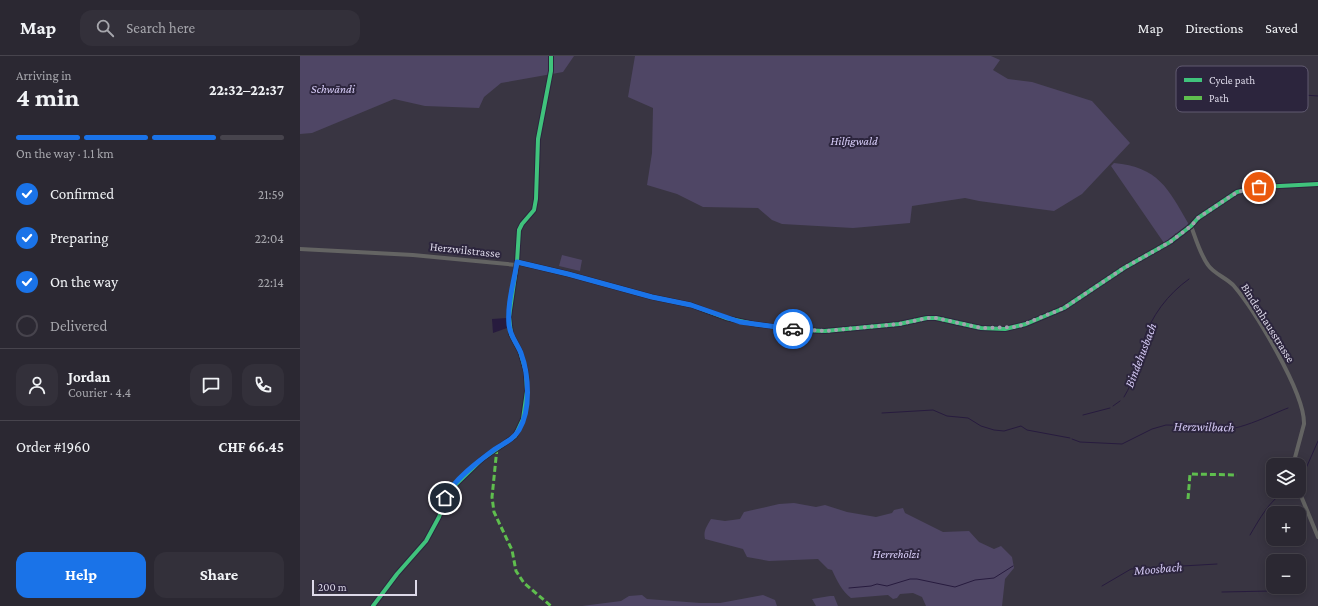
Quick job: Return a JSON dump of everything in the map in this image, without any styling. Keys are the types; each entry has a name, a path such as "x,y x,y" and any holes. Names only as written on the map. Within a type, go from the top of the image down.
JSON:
{"street":[{"path":"373,606 397,574 426,541 439,517 449,490 482,459 510,440 521,427 526,408 526,372 520,351 511,334 509,324 517,263 519,230 522,224 532,214 536,204 538,140 551,71 551,56"},
{"name":"Herzwilstrasse","path":"300,249 413,255 517,263 568,274 652,297 691,305 726,318 754,324 800,330 825,331 899,324 927,318 936,318 966,325 1005,329 1026,324 1064,308 1124,268 1170,242 1191,226 1198,218 1240,191 1259,187 1318,184"},
{"name":"Bindenhausstrasse","path":"1191,226 1205,261 1210,268 1230,282 1243,298 1278,353 1293,387 1302,412 1304,424 1295,458"},
{"path":"1302,498 1318,537"}],"green space":[{"name":"Schwändi","path":"300,56 574,56 563,72 501,83 484,97 479,108 425,106 394,99 312,133 300,134"},
{"name":"Hilfigwald","path":"635,56 991,56 1000,60 993,70 1008,79 1032,82 1092,101 1130,143 1082,194 1054,211 965,198 912,206 910,223 853,228 782,224 772,220 758,208 703,207 677,194 647,185 652,153 653,108 628,97"},
{"path":"1114,163 1129,165 1141,169 1160,181 1174,199 1188,223 1187,227 1177,235 1175,233 1175,236 1164,243 1111,166"},
{"path":"562,255 582,260 580,271 559,266"},
{"name":"Herrehölzi","path":"794,503 816,507 825,505 847,512 876,517 892,513 894,510 903,508 905,513 943,532 969,531 979,542 994,549 1001,546 1012,557 1014,568 1005,579 1002,606 926,606 922,597 913,593 900,594 897,598 893,599 888,595 851,598 840,586 832,570 828,569 818,559 769,561 747,557 743,549 705,539 705,531 711,519 725,521 740,519 744,512 779,504"},
{"path":"642,595 647,599 720,603 763,595 775,600 777,606 582,606 621,601 629,596"},
{"path":"834,596 838,606 816,606 812,599"}],"shaded area":[{"path":"507,318 507,328 493,333 492,319"}],"waterway":[{"path":"1308,95 1318,96"},
{"name":"Bindehusbach","path":"1124,397 1134,377 1146,332 1161,306 1181,285 1189,279"},
{"name":"Bindehusbach","path":"1113,406 1120,401"},
{"name":"Bindehusbach","path":"1083,415 1110,408"},
{"name":"Herzwilbach","path":"1072,439 1080,442 1122,444 1152,429 1166,425 1217,426 1222,429 1230,429 1240,427 1288,408"},
{"name":"Herzwilbach","path":"882,413 933,410 947,416 968,418 981,426 994,430 1004,431 1021,426 1027,430 1070,438"},
{"name":"Moosbach","path":"1306,468 1318,441"},
{"name":"Moosbach","path":"1250,535 1270,504 1276,498"},
{"name":"Moosbach","path":"1102,586 1131,569 1217,564"},
{"name":"Moosbach","path":"849,588 877,584 887,586 910,579 917,579 955,587 975,580 994,578 1013,566"},
{"path":"1222,592 1266,591"}],"marked path":[{"path":"497,448 492,497 494,512 512,550 516,571 524,583 551,606"},
{"path":"1188,499 1190,474 1237,475"}],"cycle path":[{"path":"373,606 397,574 426,541 439,517 449,491 482,459 515,436 523,419 527,391 526,372 520,351 511,334 509,317 517,262 519,230 534,210 536,199 538,139 551,71 551,56"},
{"path":"517,262 652,297 691,305 726,318 754,324 799,330 825,331 899,324 927,318 936,318 981,328 1005,329 1026,324 1064,308 1124,268 1170,242 1191,226 1198,218 1237,192 1259,187 1318,184"}],"way so far":[{"path":"793,329 825,331 864,326 899,324 927,318 936,318 981,328 1005,329 1017,327 1048,316 1064,308 1124,268 1170,242 1191,226 1198,218 1234,194 1247,189 1259,187"}],"route":[{"path":"445,498 452,486 482,459 515,436 521,427 526,408 526,372 520,351 511,334 509,324 511,299 517,262 528,263 652,297 691,305 740,322 793,329"}]}
